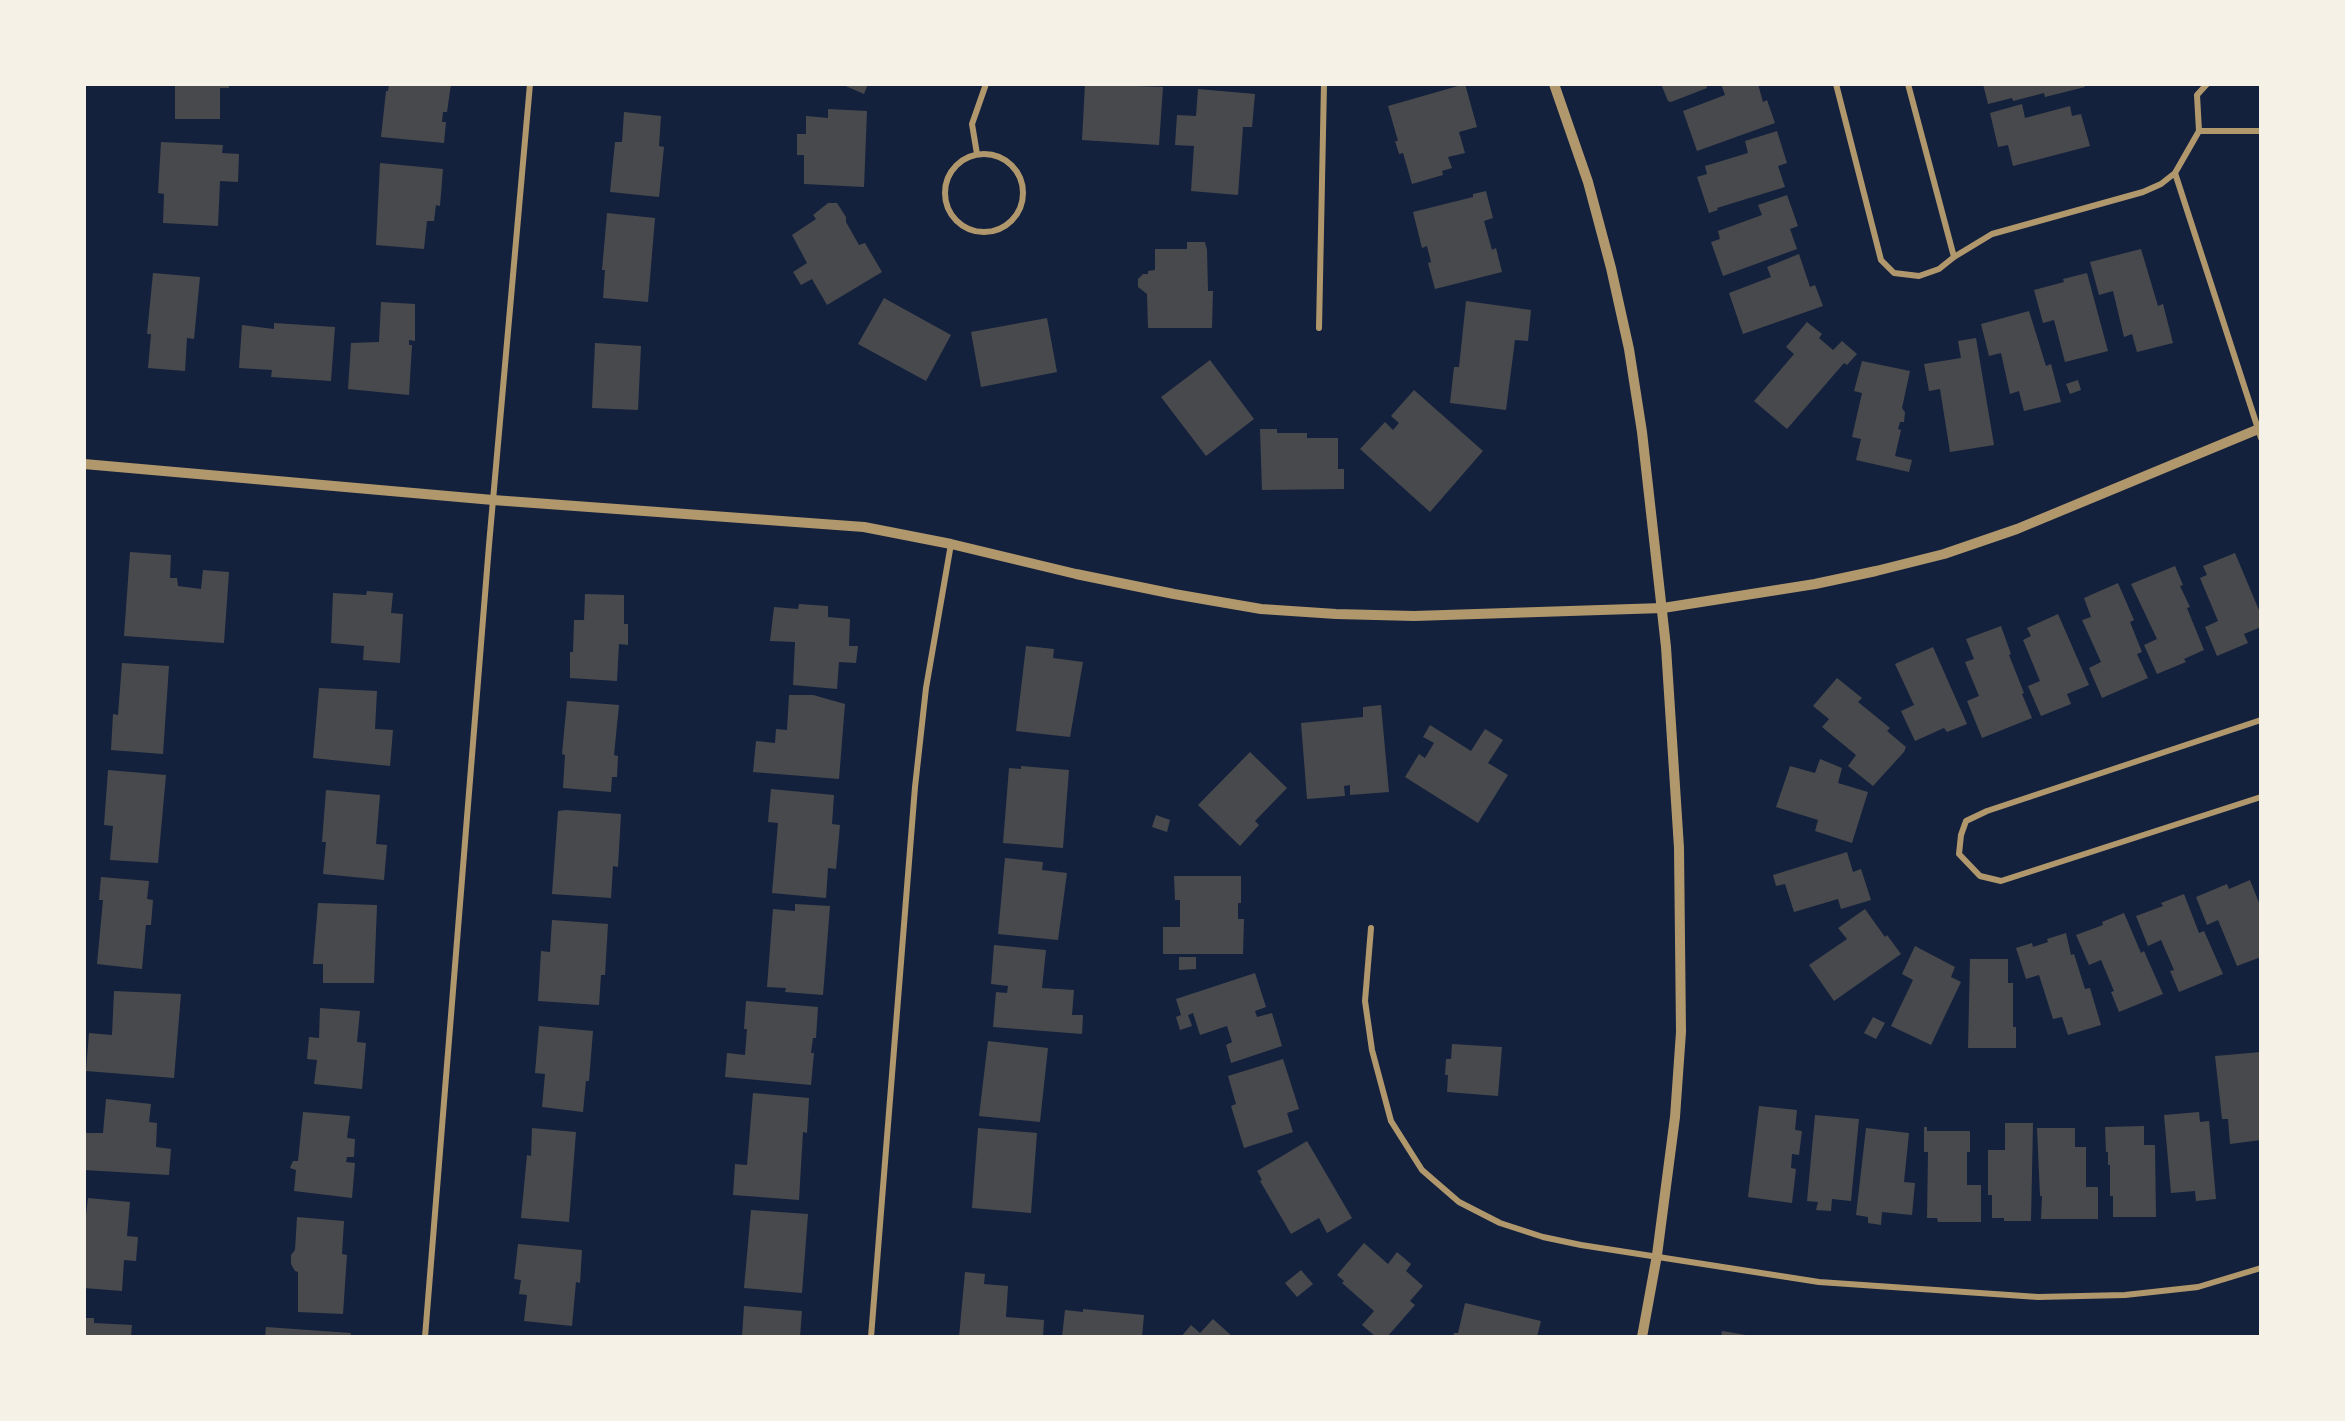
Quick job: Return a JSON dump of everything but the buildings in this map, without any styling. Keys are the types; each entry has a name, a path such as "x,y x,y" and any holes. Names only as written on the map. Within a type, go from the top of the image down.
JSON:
{"street":[{"path":"425,1337 493,500 530,84"},
{"path":"977,154 972,124 986,84"},
{"path":"1318,328 1324,84"},
{"path":"1554,84 1588,182 1611,268 1629,349 1642,432 1663,608 1679,848 1681,1020 1675,1117 1657,1255 1642,1337"},
{"path":"1836,84 1881,260 1894,273 1919,276 1939,269 1992,234 2143,192 2161,184 2175,173 2199,131 2197,96 2207,84"},
{"path":"1908,84 1954,257"},
{"path":"2199,131 2261,131"},
{"path":"977,154 990,154 1008,163 1020,180 1022,193 1020,206 1013,218 1003,226 990,231 966,228 956,221 945,199 945,187 952,170 965,158 977,154"},
{"path":"84,464 493,500 864,527 951,544 1076,574 1261,609 1414,616 1663,608 1815,584 1944,554 2017,529 2260,432 2175,173"},
{"path":"871,1337 915,787 926,688 951,544"},
{"path":"2261,720 1987,811 1966,821 1959,854 1980,876 2001,880 2261,797"},
{"path":"1371,928 1365,1001 1372,1050 1391,1121 1422,1170 1459,1202 1500,1223 1543,1237 1572,1243 1819,1282 2038,1297 2126,1294 2198,1287 2261,1268"}]}
